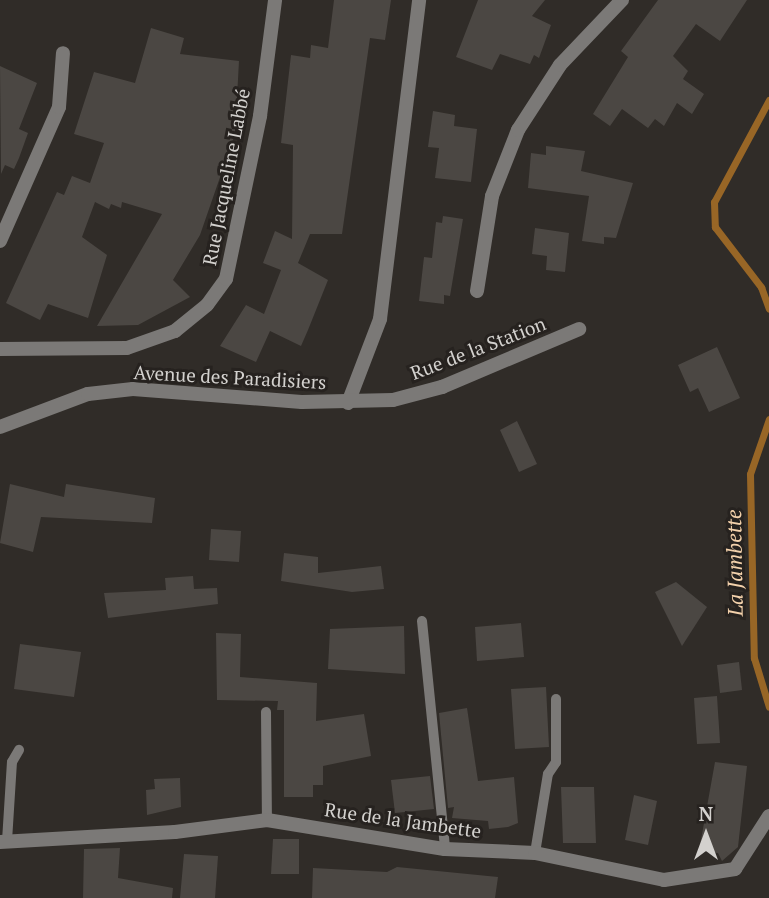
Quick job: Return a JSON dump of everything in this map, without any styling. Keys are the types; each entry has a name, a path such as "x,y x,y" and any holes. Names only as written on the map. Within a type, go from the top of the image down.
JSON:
{"street":[{"name":"Rue Jacqueline Labbé","path":"0,349 127,348 175,331 207,305 226,279 260,116 275,0"},
{"name":"Avenue des Paradisiers","path":"0,427 88,394 133,389 348,402 380,319 419,0"},
{"path":"477,291 492,196 518,130 560,65 622,0"},
{"path":"0,241 59,107 63,53"},
{"name":"Rue de la Station","path":"348,402 393,400 442,387 579,329"},
{"name":"Rue de la Jambette","path":"4,842 175,832 267,820 445,849 535,853 664,880 699,877 735,869 769,816"}],"lane":[{"path":"422,621 445,849"},
{"path":"535,853 548,774 556,762 556,699"},
{"path":"266,712 267,820"},
{"path":"4,842 12,762 19,750"}],"building":[{"path":"334,0 391,0 385,40 370,38 342,234 310,234 298,263 328,280 308,330 301,346 270,331 256,362 220,346 246,305 264,314 281,270 263,263 275,231 292,239 293,145 281,143 291,55 310,58 311,45 328,48"},
{"path":"478,0 545,0 532,16 551,25 539,58 534,55 530,64 500,54 492,70 456,57"},
{"path":"658,0 747,0 720,41 696,24 673,56 688,71 683,79 704,94 692,114 677,103 664,126 655,119 648,128 622,109 610,126 593,114 628,57 621,51"},
{"path":"151,28 184,38 180,54 239,61 235,134 200,235 173,280 190,297 138,325 97,326 162,214 122,202 121,208 111,204 109,209 95,202 82,237 107,255 88,318 48,304 40,320 6,303 57,192 64,195 72,176 90,183 104,143 74,134 94,72 135,83"},
{"path":"0,66 37,83 19,129 28,133 19,158 14,169 5,165 1,174"},
{"path":"433,111 455,115 454,126 477,129 471,182 435,178 439,148 428,147"},
{"path":"546,146 585,151 581,171 633,183 616,238 604,237 604,244 582,241 589,196 528,188 531,153 546,155"},
{"path":"443,216 463,219 450,296 444,295 444,304 419,301 424,257 432,258 436,222 442,223"},
{"path":"535,228 569,233 565,272 546,270 547,256 532,254"},
{"path":"717,347 740,398 709,412 698,388 690,392 678,365"},
{"path":"517,421 537,464 519,472 500,430"},
{"path":"10,484 64,497 66,484 155,498 152,523 41,517 33,552 0,543"},
{"path":"211,529 241,531 239,562 209,560"},
{"path":"284,553 318,557 318,573 381,566 384,589 352,592 281,581"},
{"path":"193,576 194,589 217,588 218,604 108,618 104,593 166,590 165,578"},
{"path":"676,582 707,607 682,646 655,592"},
{"path":"521,623 524,657 477,661 475,627"},
{"path":"404,626 405,674 328,669 330,629"},
{"path":"216,633 241,634 240,677 317,683 316,721 364,714 371,756 323,766 323,785 313,785 313,797 284,797 284,710 277,710 278,701 217,700"},
{"path":"20,644 81,652 74,697 14,689"},
{"path":"739,662 742,690 720,693 717,665"},
{"path":"546,687 549,747 515,749 511,689"},
{"path":"717,696 720,743 697,744 694,698"},
{"path":"467,708 478,781 514,777 518,823 508,827 489,829 488,821 452,818 454,807 448,808 439,713"},
{"path":"715,762 747,766 738,847 722,861 718,853 699,851"},
{"path":"430,776 434,809 395,813 391,780"},
{"path":"180,778 181,807 147,815 146,790 155,789 154,779"},
{"path":"561,787 594,787 596,843 563,843"},
{"path":"634,795 657,801 648,845 625,840"},
{"path":"273,839 299,839 299,874 271,874"},
{"path":"120,848 118,878 173,888 172,898 83,898 84,849"},
{"path":"184,854 218,856 215,898 180,898"},
{"path":"397,867 498,877 495,898 312,898 313,868 387,872"}],"waterway":[{"name":"La Jambette","path":"769,100 714,202 715,227 761,287 769,309"},
{"name":"La Jambette","path":"769,419 750,474 754,658 769,707"}]}
